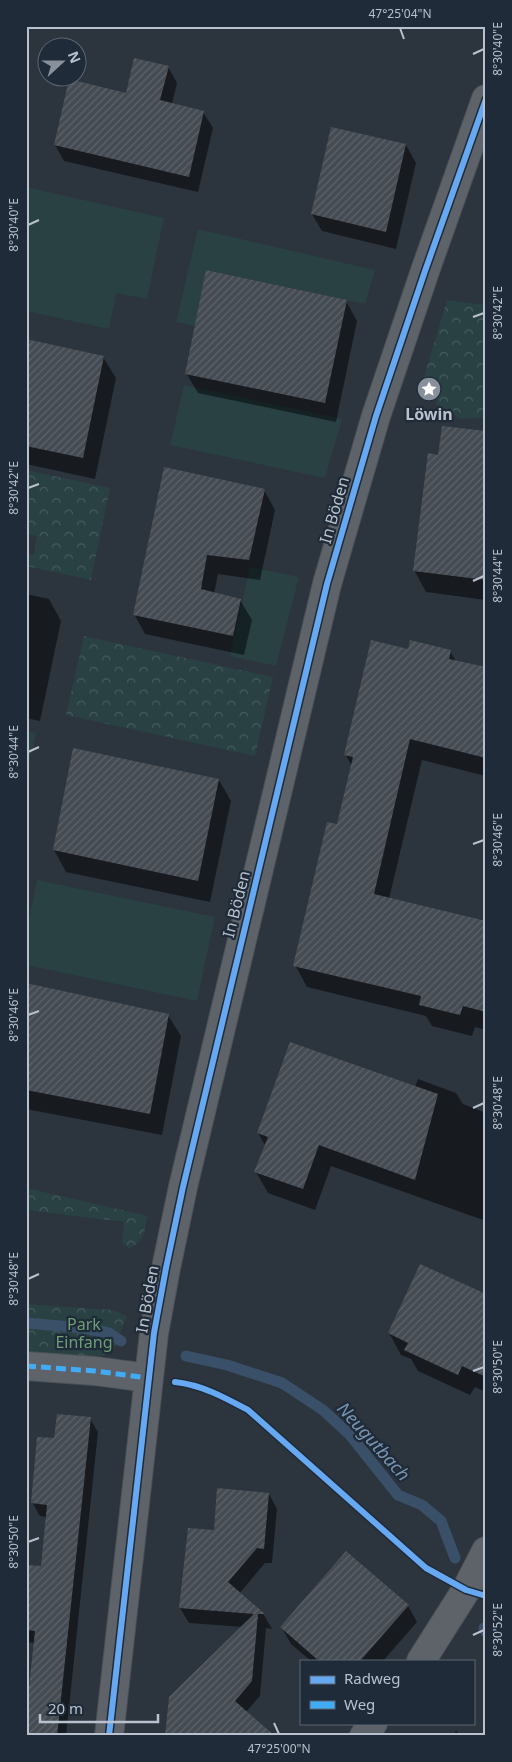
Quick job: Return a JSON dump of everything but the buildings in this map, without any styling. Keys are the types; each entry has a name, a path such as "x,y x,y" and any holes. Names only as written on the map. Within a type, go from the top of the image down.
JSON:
{"street":[{"name":"In Böden","path":"109,1736 148,1378 166,1268 185,1178 327,584 376,416 486,99"},
{"path":"26,1366 95,1371 148,1378"},
{"path":"422,1660 466,1590 486,1551"},
{"path":"364,1736 373,1724"}],"green space":[{"path":"26,187 164,218 147,299 116,293 109,329 26,311"},
{"path":"198,229 375,270 365,304 207,270 195,326 176,322"},
{"path":"447,300 486,305 486,417 461,419 436,404 441,385 423,380"},
{"path":"184,385 342,419 325,478 170,445"},
{"path":"26,470 110,488 91,580 26,566 26,554 34,555 37,536 26,534"},
{"path":"250,567 299,577 276,666 230,656"},
{"path":"84,636 273,677 255,756 66,715"},
{"path":"26,731 36,733 26,777"},
{"path":"37,880 215,917 197,1001 26,965 26,934"},
{"path":"26,1188 148,1216 143,1235 138,1243 129,1248 122,1243 124,1222 26,1210"},
{"name":"Park Einfang","path":"26,1304 113,1310 127,1316 115,1346 106,1354 95,1358 26,1352"}],"waterway":[{"name":"Neugutbach","path":"26,1323 82,1328 109,1333 121,1341"},
{"name":"Neugutbach","path":"186,1356 227,1365 282,1383 323,1410 350,1435 398,1495 422,1505 441,1521 455,1558"},
{"name":"Neugutbach","path":"484,1628 486,1632"}],"marked path":[{"path":"26,1366 95,1371 148,1378"}],"cycle path":[{"path":"109,1736 154,1333 183,1187 327,584 376,416 486,99"},
{"path":"175,1382 204,1389 248,1410 426,1568 466,1590 486,1596"}],"place":[{"name":"Löwin","path":"429,389"}]}
